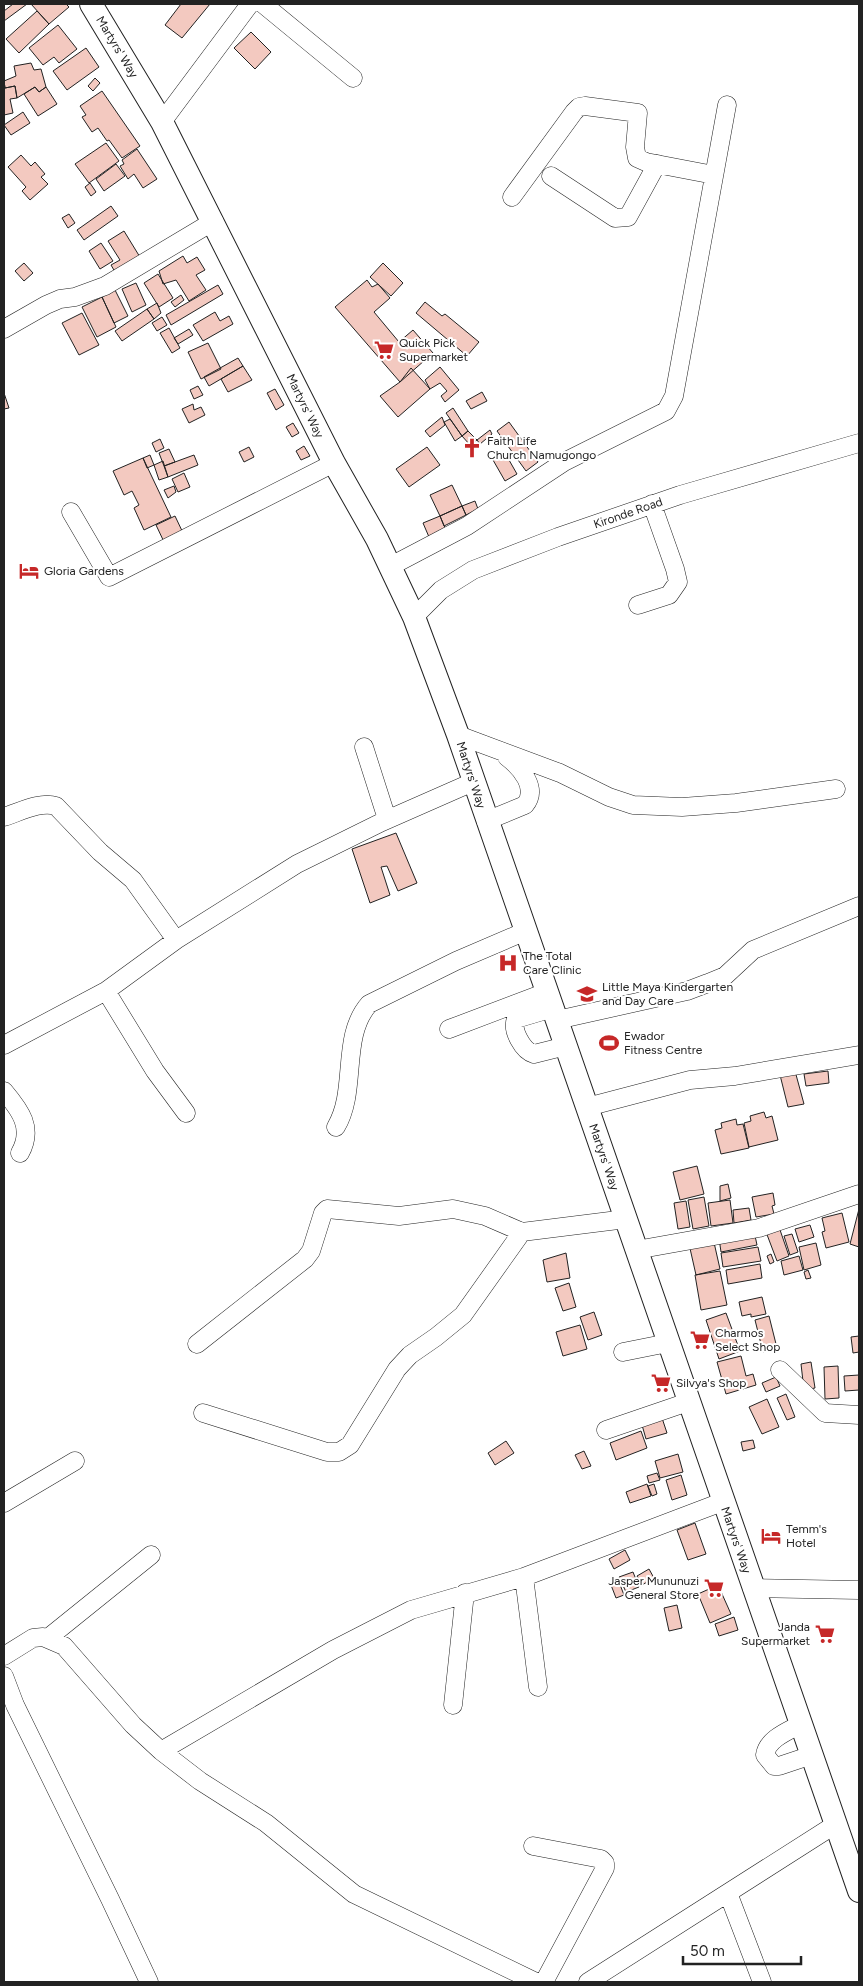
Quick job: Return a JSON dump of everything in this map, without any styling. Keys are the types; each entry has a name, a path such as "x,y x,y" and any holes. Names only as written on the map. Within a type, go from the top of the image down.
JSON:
{"main road":[{"name":"Martyrs' Way","path":"91,4 162,122 214,221 334,463 377,539 414,617 458,735 486,821 626,1219 722,1502 859,1891"}],"street":[{"path":"162,122 250,4"},
{"path":"262,4 354,78"},
{"path":"389,567 467,526 564,462 666,411 674,396 726,105"},
{"path":"512,197 579,107 638,113 635,147 637,158 657,164 714,175"},
{"path":"551,176 615,218 621,219 628,217 657,164"},
{"path":"4,329 46,305 104,286 214,221"},
{"name":"Kironde Road","path":"414,617 441,590 473,570 558,537 652,504 859,443"},
{"path":"71,512 109,577 334,463"},
{"path":"638,605 669,595 678,582 675,568 652,504"},
{"path":"458,735 560,773 609,797 633,805 682,807 727,804 836,788"},
{"path":"364,747 387,820"},
{"path":"486,821 525,804 529,800 530,793 524,772 501,752"},
{"path":"4,1045 106,991 176,940 297,864 387,820 473,782"},
{"path":"4,817 38,806 50,804 56,806 100,852 133,880 176,940"},
{"path":"450,1029 552,1007 686,991 725,976 753,950 859,906"},
{"path":"336,1126 346,1095 356,1027 361,1014 369,1004 456,961 526,931"},
{"path":"106,991 155,1071 186,1113"},
{"path":"552,1007 516,1019 514,1026 524,1048 534,1054 566,1046"},
{"path":"587,1107 690,1080 735,1076 859,1055"},
{"path":"4,1091 16,1106 26,1125 25,1144 20,1153"},
{"path":"636,1250 759,1228 859,1194"},
{"path":"197,1344 305,1259 314,1244 322,1213 327,1210 399,1216 453,1208 485,1216 522,1232 626,1219"},
{"path":"203,1413 327,1452 339,1452 350,1445 397,1369 410,1355 436,1337 462,1315 522,1232"},
{"path":"622,1352 668,1343"},
{"path":"780,1370 825,1413 859,1415"},
{"path":"606,1430 688,1402"},
{"path":"4,1503 75,1461"},
{"path":"161,1751 333,1650 412,1610 465,1592 524,1577 722,1502"},
{"path":"48,1638 151,1554"},
{"path":"524,1577 538,1687"},
{"path":"752,1588 859,1590"},
{"path":"453,1705 465,1592"},
{"path":"4,1656 33,1638 48,1638 64,1646 133,1725 161,1751 200,1781 266,1823 354,1894 536,1982"},
{"path":"4,1676 15,1705 106,1890 148,1982"},
{"path":"801,1724 778,1738 790,1763 812,1755"},
{"path":"588,1982 836,1824"},
{"path":"533,1846 600,1859 605,1863 605,1868 544,1982"},
{"path":"728,1893 762,1982"}],"building":[{"path":"13,4 27,4 4,21 4,11"},
{"path":"31,4 66,4 69,7 49,24"},
{"path":"181,4 210,4 182,38 165,25"},
{"path":"37,11 49,24 19,53 6,39"},
{"path":"58,25 77,49 59,63 54,57 43,65 29,48"},
{"path":"251,32 271,52 255,69 234,48"},
{"path":"86,48 99,67 67,90 53,71"},
{"path":"31,63 34,70 41,69 46,87 39,92 35,87 17,98 15,86 5,88 4,81 16,76 14,66"},
{"path":"95,78 100,83 93,91 88,86"},
{"path":"4,81 5,88 15,86 17,98 10,99 13,113 4,115"},
{"path":"35,87 39,92 46,87 57,104 38,116 24,94"},
{"path":"102,91 140,146 122,158 98,128 92,132 82,117 86,115 80,106"},
{"path":"23,112 30,123 11,135 4,125"},
{"path":"106,143 119,161 89,183 75,164"},
{"path":"137,149 157,179 143,188 134,174 128,179 120,166 124,164 122,160"},
{"path":"21,155 31,166 35,162 45,174 41,177 48,184 30,200 22,191 26,187 8,167"},
{"path":"116,164 125,176 104,191 96,179"},
{"path":"90,183 96,192 91,196 85,187"},
{"path":"111,206 118,216 84,240 77,230"},
{"path":"69,214 75,223 68,228 62,218"},
{"path":"124,231 143,262 118,277 111,265 120,260 108,241"},
{"path":"101,243 113,261 100,269 89,251"},
{"path":"183,256 187,263 197,257 205,270 196,275 206,290 189,301 176,280 163,284 159,271"},
{"path":"24,263 33,273 24,281 15,271"},
{"path":"383,263 403,283 391,296 370,277"},
{"path":"158,274 173,298 159,307 144,283"},
{"path":"367,280 372,287 378,284 390,298 374,312 399,342 413,330 433,353 400,382 335,307"},
{"path":"136,283 146,305 132,312 122,289"},
{"path":"218,285 223,294 171,325 166,315"},
{"path":"115,290 128,316 114,323 102,297"},
{"path":"181,295 184,300 175,307 171,302"},
{"path":"102,297 116,327 97,337 82,307"},
{"path":"425,302 442,316 445,314 479,342 467,356 416,313"},
{"path":"157,303 161,313 154,319 147,309"},
{"path":"147,309 154,319 122,341 115,331"},
{"path":"215,312 220,321 229,316 233,324 203,341 193,325"},
{"path":"82,313 99,345 79,355 62,323"},
{"path":"162,317 167,325 157,331 152,323"},
{"path":"169,328 180,348 172,353 160,333"},
{"path":"189,329 193,335 178,344 174,338"},
{"path":"208,343 221,369 201,379 188,352"},
{"path":"238,358 243,366 209,386 204,377"},
{"path":"243,366 252,380 228,392 221,379"},
{"path":"440,367 459,390 445,402 441,396 447,391 440,383 430,389 425,380"},
{"path":"411,368 430,389 398,417 380,396 400,382"},
{"path":"198,386 203,395 194,399 190,390"},
{"path":"275,389 284,405 276,410 267,393"},
{"path":"482,392 487,401 471,409 466,401"},
{"path":"4,393 9,408 4,409"},
{"path":"193,404 194,410 201,407 205,415 189,423 182,409"},
{"path":"453,408 468,431 462,436 446,413"},
{"path":"442,417 445,425 430,437 425,431"},
{"path":"450,419 462,436 455,441 444,422"},
{"path":"509,422 538,462 526,471 497,431"},
{"path":"293,423 299,433 292,437 286,427"},
{"path":"490,430 492,434 480,444 477,440"},
{"path":"468,431 477,440 470,445 462,436"},
{"path":"160,439 164,448 156,452 152,443"},
{"path":"304,446 310,456 301,460 296,451"},
{"path":"249,447 254,457 244,462 239,452"},
{"path":"427,447 440,465 409,487 396,469"},
{"path":"169,449 175,462 164,466 159,453"},
{"path":"505,453 517,474 505,481 493,460"},
{"path":"150,455 154,465 147,468 143,458"},
{"path":"194,455 198,465 168,477 164,466"},
{"path":"143,458 171,517 144,530 134,508 139,505 132,491 124,495 113,471"},
{"path":"163,461 168,477 159,480 154,465"},
{"path":"184,473 190,487 178,492 172,479"},
{"path":"452,485 462,506 440,516 430,495"},
{"path":"174,486 176,492 168,498 164,490"},
{"path":"475,501 478,509 466,515 462,506"},
{"path":"462,506 466,515 444,526 440,516"},
{"path":"175,516 184,535 165,544 156,525"},
{"path":"440,516 446,530 429,537 423,523"},
{"path":"396,833 417,883 398,891 387,866 381,867 390,895 370,903 352,849"},
{"path":"795,1071 804,1104 788,1107 780,1075"},
{"path":"828,1071 829,1083 806,1086 804,1074"},
{"path":"764,1112 766,1118 772,1116 778,1140 749,1147 744,1123 751,1121 750,1116"},
{"path":"736,1119 737,1125 743,1124 749,1148 721,1154 715,1130 722,1128 721,1123"},
{"path":"697,1166 704,1194 680,1200 673,1172"},
{"path":"728,1184 731,1198 720,1201 720,1186"},
{"path":"773,1193 775,1205 772,1206 774,1214 756,1217 752,1197"},
{"path":"704,1197 709,1226 693,1229 688,1200"},
{"path":"730,1200 733,1223 711,1226 708,1203"},
{"path":"686,1201 690,1227 678,1229 674,1203"},
{"path":"749,1208 751,1220 734,1223 733,1210"},
{"path":"859,1209 859,1247 850,1244"},
{"path":"842,1213 849,1242 826,1248 822,1232 825,1231 822,1218"},
{"path":"810,1225 814,1237 799,1242 795,1229"},
{"path":"779,1227 789,1256 777,1261 766,1232"},
{"path":"754,1231 757,1245 721,1252 719,1238"},
{"path":"792,1234 798,1252 790,1255 784,1236"},
{"path":"713,1238 720,1269 696,1275 689,1244"},
{"path":"816,1243 821,1265 804,1270 799,1247"},
{"path":"758,1247 761,1261 723,1267 721,1253"},
{"path":"566,1253 570,1278 547,1282 543,1260"},
{"path":"771,1254 774,1262 770,1264 767,1256"},
{"path":"799,1256 803,1270 784,1275 781,1261"},
{"path":"760,1264 762,1278 728,1284 726,1270"},
{"path":"808,1270 811,1278 806,1279 804,1272"},
{"path":"720,1271 727,1305 701,1310 695,1275"},
{"path":"569,1283 576,1307 563,1311 555,1288"},
{"path":"762,1297 766,1314 751,1317 751,1314 742,1316 739,1302"},
{"path":"594,1312 602,1335 588,1340 580,1317"},
{"path":"726,1313 740,1351 719,1359 706,1320"},
{"path":"769,1316 777,1348 763,1352 755,1320"},
{"path":"580,1325 587,1349 563,1356 556,1332"},
{"path":"859,1336 859,1352 853,1353 851,1337"},
{"path":"741,1356 746,1376 753,1374 756,1385 726,1394 717,1362"},
{"path":"811,1362 815,1388 804,1390 801,1364"},
{"path":"838,1366 839,1398 825,1399 824,1367"},
{"path":"859,1375 859,1390 845,1391 844,1376"},
{"path":"776,1377 780,1386 766,1392 762,1383"},
{"path":"786,1394 795,1417 787,1420 777,1398"},
{"path":"767,1399 779,1427 762,1434 749,1407"},
{"path":"662,1418 667,1433 646,1439 642,1425"},
{"path":"641,1431 647,1448 616,1460 610,1443"},
{"path":"753,1440 755,1448 743,1451 741,1442"},
{"path":"506,1441 514,1453 495,1465 488,1453"},
{"path":"584,1451 591,1466 582,1469 575,1455"},
{"path":"678,1454 683,1472 660,1478 655,1461"},
{"path":"657,1473 660,1480 649,1483 647,1476"},
{"path":"681,1475 687,1495 672,1500 666,1480"},
{"path":"647,1484 651,1496 630,1503 626,1492"},
{"path":"654,1484 657,1494 652,1496 648,1486"},
{"path":"695,1523 706,1554 688,1560 677,1530"},
{"path":"625,1550 630,1560 614,1569 609,1559"},
{"path":"649,1569 654,1578 642,1585 637,1576"},
{"path":"633,1572 639,1587 626,1592 619,1577"},
{"path":"619,1582 624,1595 616,1598 611,1585"},
{"path":"718,1585 731,1614 710,1623 698,1594"},
{"path":"677,1605 682,1628 669,1631 664,1608"},
{"path":"734,1617 738,1630 719,1636 715,1624"}],"place":[{"name":"Quick Pick Supermarket","path":"384,350"},
{"name":"Faith Life Church Namugongo","path":"472,448"},
{"name":"Gloria Gardens","path":"29,571"},
{"name":"The Total Care Clinic","path":"508,963"},
{"name":"Little Maya Kindergarten and Day Care","path":"587,994"},
{"name":"Ewador Fitness Centre","path":"609,1043"},
{"name":"Charmos Select Shop","path":"700,1340"},
{"name":"Silvya's Shop","path":"661,1383"},
{"name":"Temm's Hotel","path":"771,1536"},
{"name":"Jasper Mununuzi General Store","path":"714,1588"},
{"name":"Janda Supermarket","path":"825,1634"}]}
